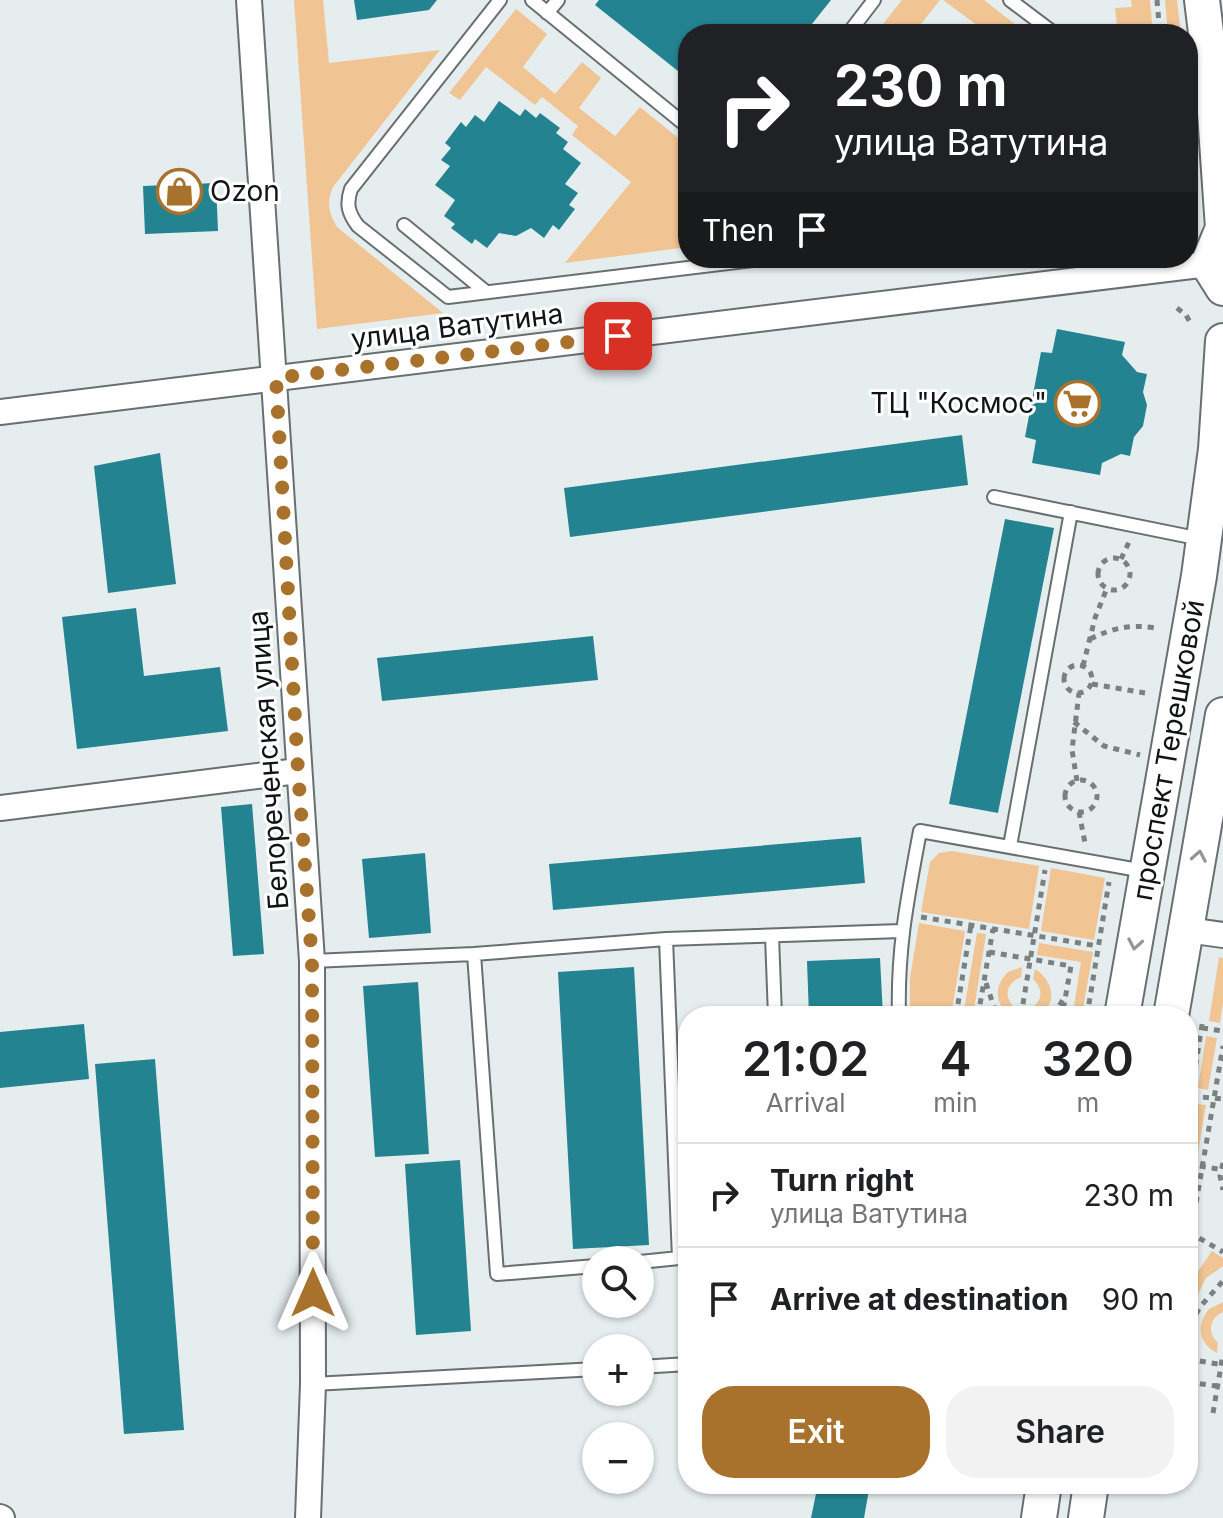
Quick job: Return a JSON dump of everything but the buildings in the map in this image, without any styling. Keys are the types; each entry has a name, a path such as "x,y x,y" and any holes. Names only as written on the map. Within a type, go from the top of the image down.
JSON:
{"main road":[{"path":"1202,0 1214,98 1223,228 1215,276"},
{"name":"проспект Терешковой","path":"1124,1006 1204,540 1216,449 1223,341"},
{"name":"проспект Терешковой","path":"1191,1006 1187,930 1223,715"},
{"path":"1039,1518 1043,1494"},
{"path":"1086,1518 1090,1494"}],"street":[{"name":"Белореченская улица","path":"249,0 312,961 313,1384 308,1518"},
{"name":"улица Ватутина","path":"0,412 276,378 1215,276"},
{"path":"0,808 298,771"},
{"path":"1187,930 1223,935"}],"lane":[{"path":"500,0 351,189 347,202 350,215 358,226 448,297 686,268"},
{"path":"532,0 678,119"},
{"path":"547,13 558,0"},
{"path":"856,24 874,0"},
{"path":"1010,0 1042,24"},
{"path":"404,225 486,292"},
{"path":"994,497 1204,540"},
{"path":"1010,846 1071,512"},
{"path":"898,1006 897,976 901,931 920,831 1147,872"},
{"path":"312,961 474,954 666,939 901,931"},
{"path":"772,936 775,1006"},
{"path":"666,939 678,1152"},
{"path":"474,954 497,1274 582,1267"},
{"path":"654,1261 678,1259"},
{"path":"654,1366 678,1365"},
{"path":"313,1384 582,1370"}],"path":[{"path":"1157,0 1159,24"},
{"path":"1177,308 1191,324"},
{"path":"1107,559 1121,559 1129,567 1130,580 1118,590 1107,588 1101,584 1099,570 1107,559"},
{"path":"1083,666 1107,588"},
{"path":"1089,639 1119,626 1156,628"},
{"path":"1083,666 1091,673 1092,684"},
{"path":"1083,666 1069,669 1064,678 1068,688 1079,693 1092,684"},
{"path":"1092,684 1145,693"},
{"path":"1077,781 1072,750 1079,693"},
{"path":"1077,781 1088,781 1093,784 1097,795 1094,806 1079,812 1068,806 1065,799 1069,786 1077,781"},
{"path":"1079,812 1088,861"},
{"path":"1023,1006 1048,853"},
{"path":"1089,1006 1112,865"},
{"path":"904,914 1098,946"},
{"path":"958,1006 971,925"},
{"path":"980,1006 993,929"},
{"path":"989,952 1071,966 1064,1006"},
{"path":"985,978 994,1006"},
{"path":"1059,1006 1067,991"},
{"path":"1198,1021 1223,1031"},
{"path":"1198,1190 1223,1046"},
{"path":"1198,1097 1223,1099"},
{"path":"1198,1166 1222,1168 1223,1190"},
{"path":"1198,1237 1223,1252"},
{"path":"1198,1310 1223,1281"},
{"path":"1213,1413 1221,1387 1223,1354"},
{"path":"1198,1361 1222,1365"},
{"path":"1198,1384 1221,1387"}],"shaded area":[{"path":"294,0 323,0 329,63 440,50 333,187 329,203 337,227 443,313 317,329"},
{"path":"902,0 940,0 921,24 883,24"},
{"path":"943,0 984,0 1014,24 975,24"},
{"path":"1131,0 1150,0 1152,24 1117,24 1115,8 1132,7"},
{"path":"1165,0 1177,0 1180,24 1167,24"},
{"path":"516,9 547,34 523,67 555,94 582,62 601,78 579,108 615,136 640,107 678,138 678,248 565,263 631,182 572,135 578,126 542,97 535,105 486,67 460,100 449,93"},
{"path":"952,851 1039,866 1029,929 921,912 930,862 939,853"},
{"path":"1051,868 1105,878 1094,940 1041,931"},
{"path":"919,923 965,931 953,1006 910,1006 910,978"},
{"path":"977,933 986,934 975,1006 965,1006"},
{"path":"1039,943 1093,952 1083,1006 1074,1006 1081,962 1037,955"},
{"path":"1219,957 1223,958 1220,1023 1209,1021"},
{"path":"1022,967 1021,977 1012,983 1008,991 1013,1006 1001,1006 998,989 1008,972"},
{"path":"1035,969 1048,982 1051,990 1048,1006 1033,1006 1040,992 1033,979"},
{"path":"1206,1036 1217,1038 1208,1090 1198,1088"},
{"path":"1198,1104 1206,1105 1198,1152"},
{"path":"1212,1251 1223,1258 1223,1266 1206,1278 1198,1294 1198,1271"},
{"path":"1223,1302 1223,1312 1211,1326 1212,1335 1218,1343 1217,1353 1206,1344 1201,1327 1209,1309"}],"place":[{"name":"Ozon","path":"179,191"},
{"name":"ТЦ \"Космос\"","path":"1078,403"}],"route":[{"path":"313,1293 312,961 276,378 618,336"}]}
